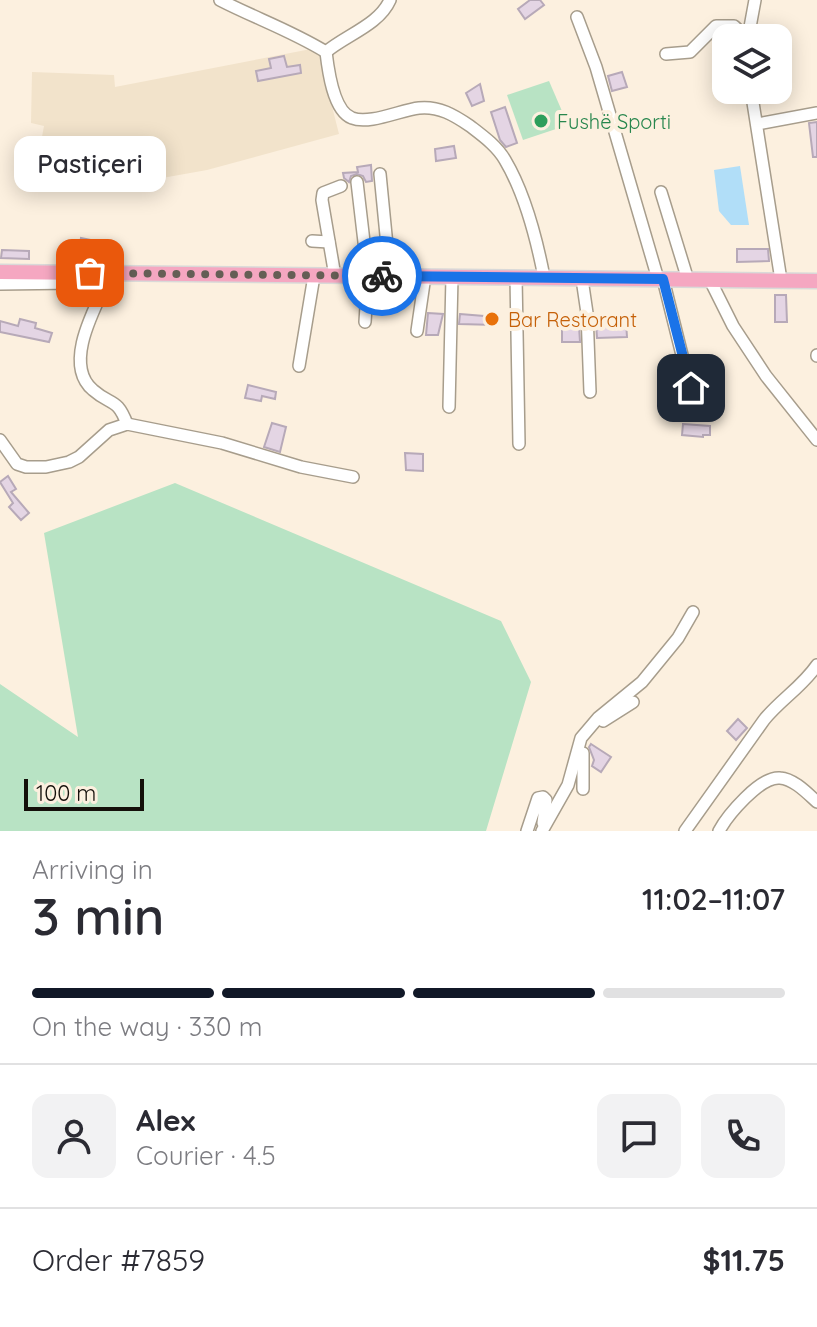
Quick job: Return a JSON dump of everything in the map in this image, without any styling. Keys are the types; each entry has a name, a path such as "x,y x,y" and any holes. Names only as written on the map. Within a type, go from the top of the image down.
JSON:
{"main road":[{"path":"0,272 817,281"}],"street":[{"path":"220,0 280,26 326,52 335,94 343,112 351,118 362,120 419,108 438,109 454,115 496,149 504,158 516,186 537,245 544,277"},
{"path":"326,52 388,5 400,0"},
{"path":"750,24 755,0"},
{"path":"577,17 596,67 660,279 687,391 695,407"},
{"path":"666,54 690,52 712,30"},
{"path":"753,104 781,280"},
{"path":"757,124 817,113"},
{"path":"380,174 390,276"},
{"path":"357,182 368,276 365,322"},
{"path":"335,276 323,193 341,186"},
{"path":"661,192 688,280"},
{"path":"312,241 329,242"},
{"path":"0,284 75,283 81,282 90,273"},
{"path":"111,273 86,328 80,364 93,391 118,405 127,424"},
{"path":"299,366 314,276"},
{"path":"417,331 425,276"},
{"path":"449,407 452,277"},
{"path":"516,277 519,444"},
{"path":"582,279 587,313 590,392"},
{"path":"710,280 733,326 766,376 812,422 817,440"},
{"path":"0,440 17,464 46,467 79,457 109,430 127,424 222,443 301,467 353,477"},
{"path":"541,831 568,785 579,744 598,718 642,682 678,638 693,612"},
{"path":"685,831 764,720 776,705 806,680 817,665"},
{"path":"583,789 582,760 586,734 633,702"},
{"path":"719,831 735,808 773,778 788,780 817,802"},
{"path":"527,831 534,806 538,798 543,797 546,800 541,831"}],"shaded area":[{"path":"311,49 318,51 339,134 207,170 151,180 86,174 90,156 41,142 44,126 31,123 32,72 114,75 115,87"}],"green space":[{"path":"549,81 568,125 523,140 507,95"},
{"path":"175,483 501,621 531,682 486,831 0,831 0,684 78,737 44,533"}],"water":[{"path":"740,166 749,225 731,225 719,211 714,170"}],"building":[{"path":"530,0 540,0 544,5 525,19 518,9"},
{"path":"284,56 287,67 300,65 301,73 258,81 256,71 271,68 269,59"},
{"path":"622,72 627,87 612,91 608,76"},
{"path":"480,84 484,101 472,106 466,93"},
{"path":"505,107 517,143 506,147 500,140 491,112"},
{"path":"817,122 817,157 813,157 809,123"},
{"path":"454,146 456,158 436,161 435,149"},
{"path":"371,165 372,181 366,182 363,176 357,174 351,176 349,182 344,178 343,173 358,172 357,167"},
{"path":"81,238 91,240 90,250 97,251 95,259 68,255 68,249 79,250"},
{"path":"737,249 768,249 769,261 737,262"},
{"path":"2,250 29,251 29,259 1,258"},
{"path":"775,295 786,295 787,322 775,322"},
{"path":"428,313 443,314 438,335 426,335"},
{"path":"460,314 496,317 496,325 459,324"},
{"path":"20,319 36,323 35,328 52,333 49,342 0,332 0,321 18,326"},
{"path":"626,322 627,337 597,338 596,323"},
{"path":"562,326 579,326 580,342 562,342"},
{"path":"248,385 276,392 275,399 262,396 261,401 245,398"},
{"path":"272,423 286,427 280,452 264,447"},
{"path":"683,424 710,426 710,435 682,435"},
{"path":"405,453 423,454 423,471 406,470"},
{"path":"8,476 16,489 11,492 29,513 21,520 9,507 13,503 0,482"},
{"path":"738,719 747,728 736,740 727,731"},
{"path":"591,744 611,757 601,772 592,766"}],"way so far":[{"path":"90,273 382,276"}],"place":[{"name":"Fushë Sporti","path":"541,121"},
{"name":"Pastiçeri","path":"90,273"},
{"name":"Bar Restorant","path":"492,319"}],"route":[{"path":"382,276 663,279 691,388"}]}
